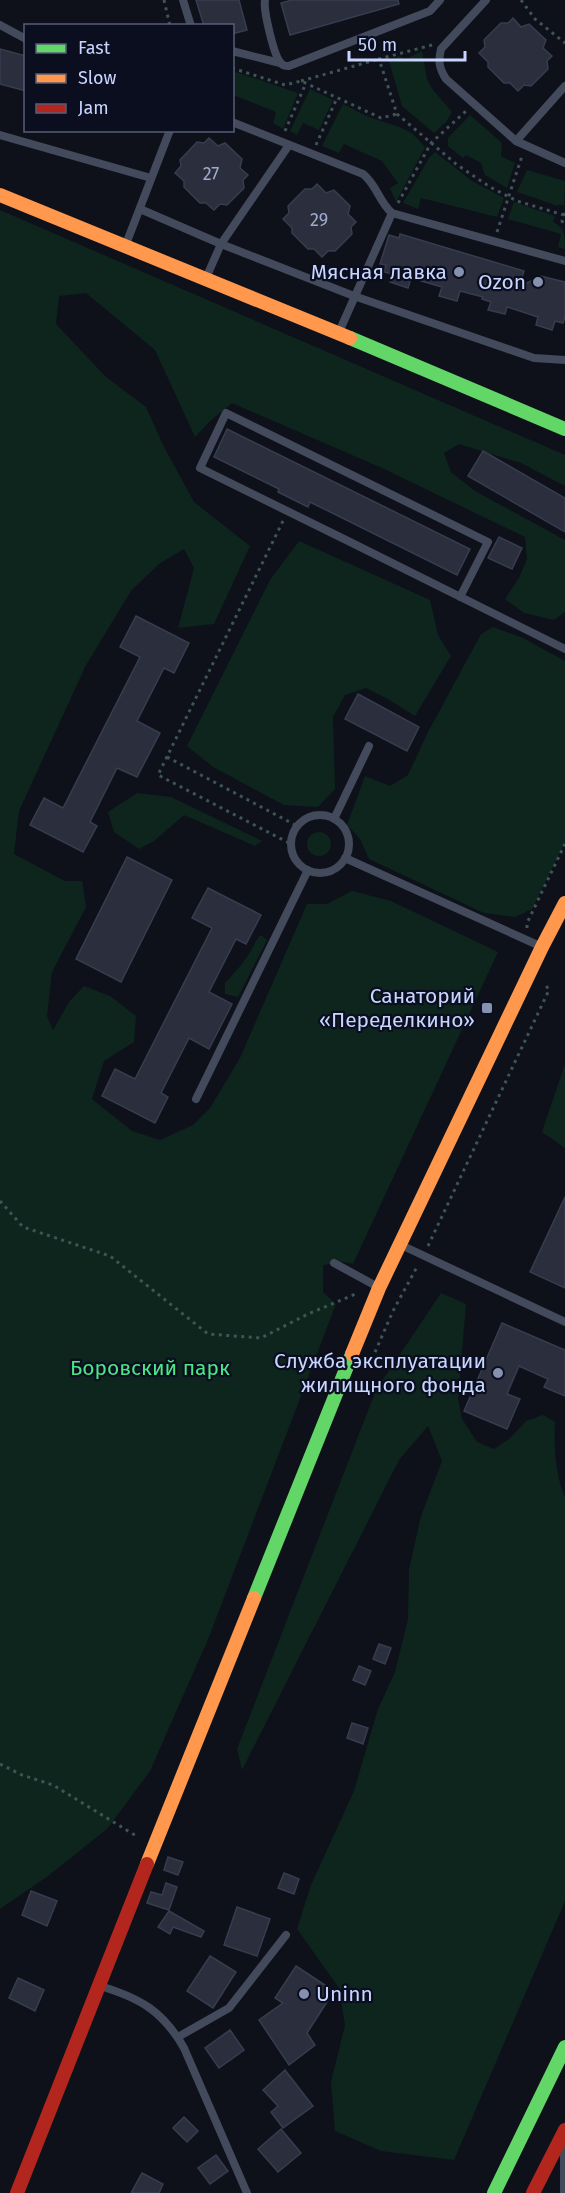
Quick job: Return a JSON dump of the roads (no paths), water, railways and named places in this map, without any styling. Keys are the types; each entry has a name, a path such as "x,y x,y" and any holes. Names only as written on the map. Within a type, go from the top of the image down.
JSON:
{"street":[{"path":"0,195 338,333 565,429"},
{"path":"17,2193 379,1288 565,903"},
{"path":"494,2193 565,2047"},
{"path":"533,2193 565,2130"}],"lane":[{"path":"183,0 190,24"},
{"path":"265,0 264,13 280,63"},
{"path":"234,52 289,66 430,11 440,0"},
{"path":"486,0 441,49 438,58 440,68 446,79 516,141 565,163"},
{"path":"0,25 24,38"},
{"path":"516,141 565,86"},
{"path":"234,123 363,174 370,180 385,207 392,213 565,261"},
{"path":"125,247 169,132"},
{"path":"0,135 151,177"},
{"path":"205,279 221,244 285,143"},
{"path":"140,208 221,244 354,296 534,358 565,360"},
{"path":"338,333 392,213"},
{"path":"460,597 488,542 226,412 200,468 460,597 565,648"},
{"path":"334,819 369,746"},
{"path":"322,815 334,819 345,831 348,840 345,858 331,871 322,873 308,870 297,862 292,853 292,834 297,826 313,816 322,815"},
{"path":"345,858 542,947"},
{"path":"196,1099 308,870"},
{"path":"400,1244 565,1322"},
{"path":"334,1263 379,1288"},
{"path":"178,2037 229,2008 286,1935"},
{"path":"98,1986 127,1994 143,2002 158,2013 178,2037 247,2193"},
{"path":"564,2193 565,2145"}],"place":[{"name":"Мясная лавка","path":"459,272"},
{"name":"Ozon","path":"538,282"},
{"name":"Санаторий «Переделкино»","path":"487,1008"},
{"name":"Служба эксплуатации жилищного фонда","path":"498,1373"},
{"name":"Uninn","path":"304,1994"}],"park label":[{"name":"Боровский парк","path":"150,1368"}]}
